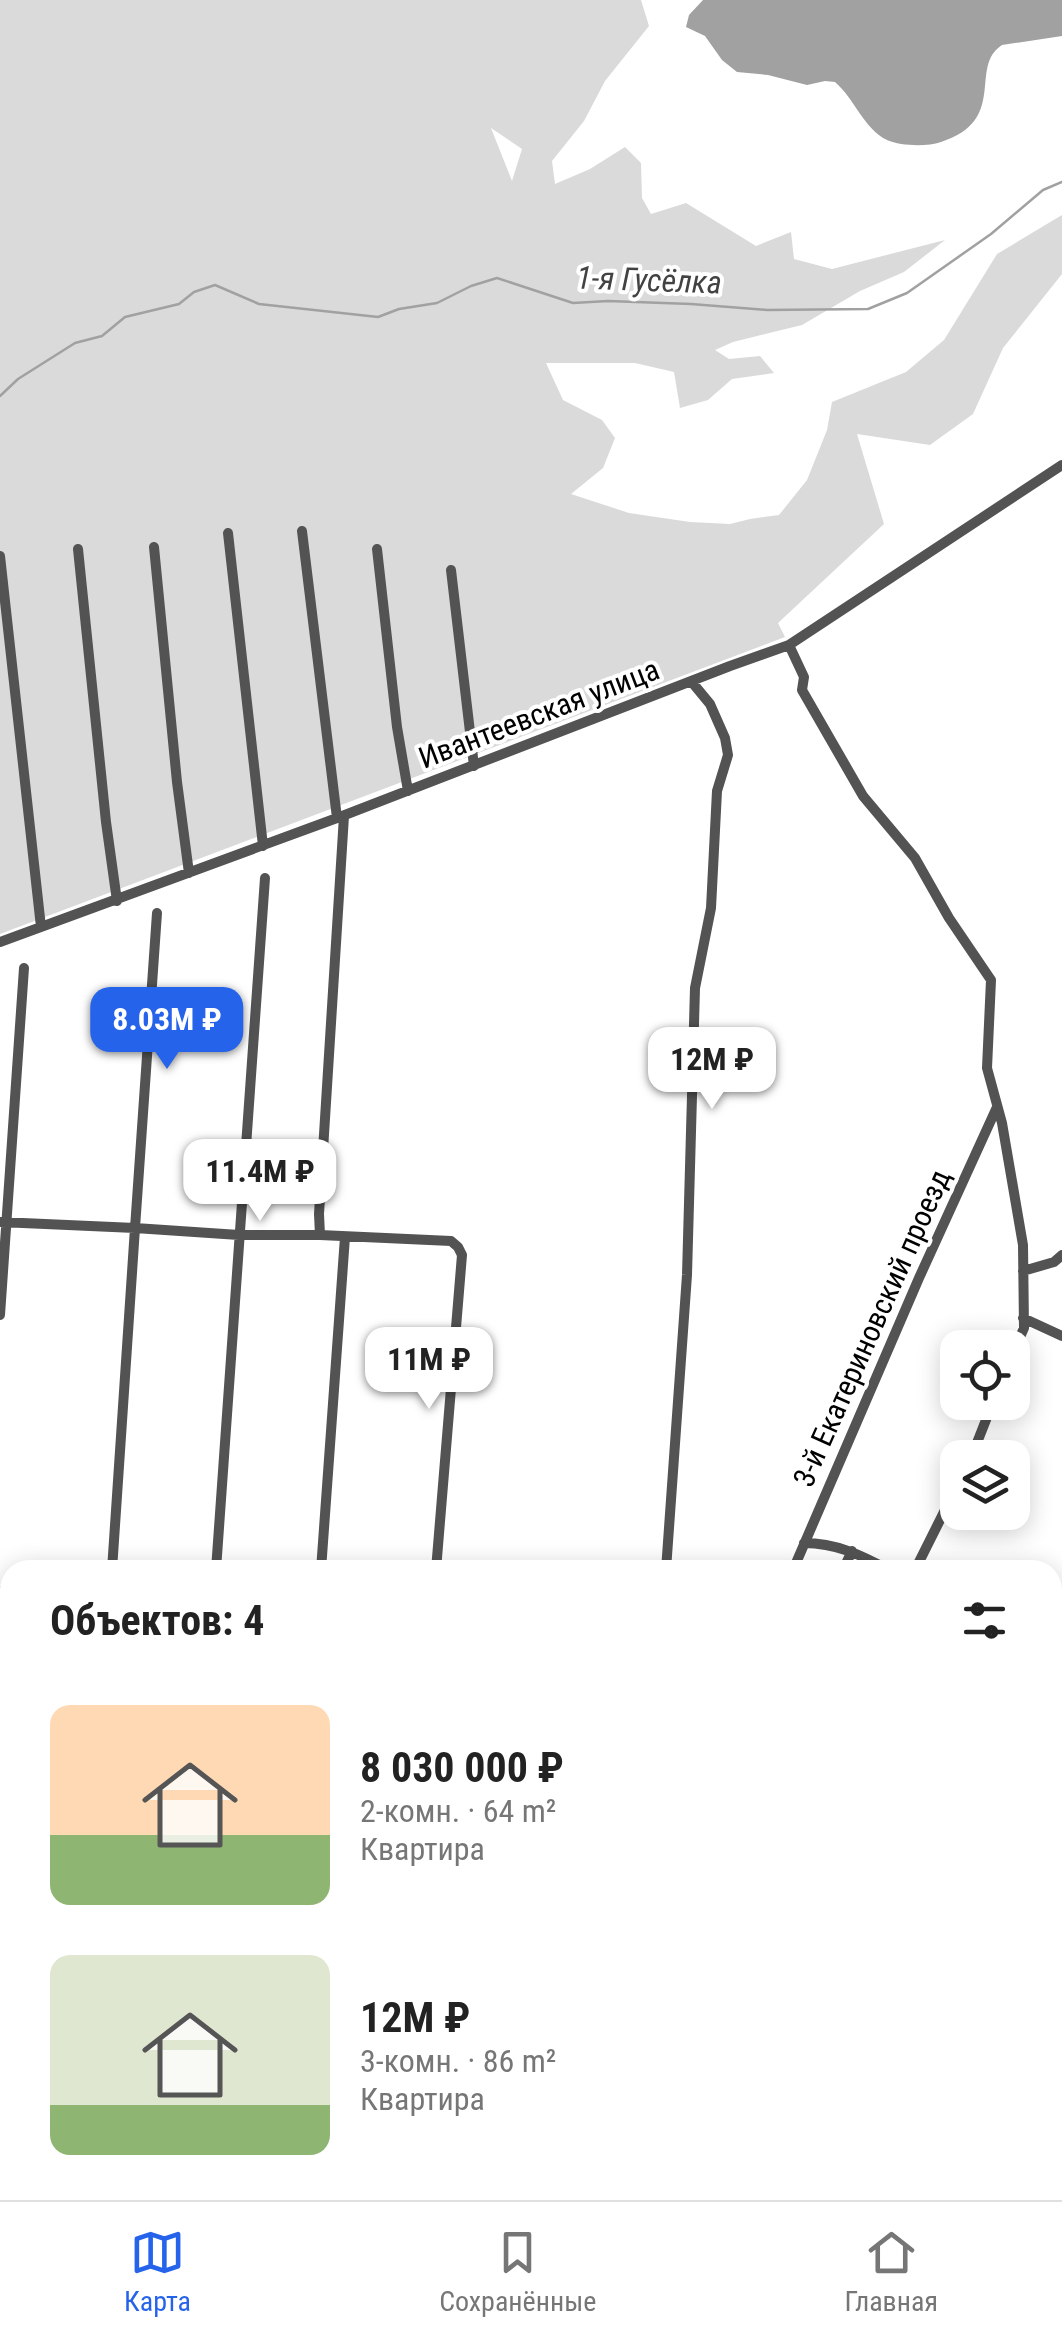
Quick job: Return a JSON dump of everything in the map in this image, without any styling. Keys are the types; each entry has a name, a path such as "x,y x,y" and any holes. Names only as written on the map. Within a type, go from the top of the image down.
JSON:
{"street":[{"name":"Ивантеевская улица","path":"0,942 341,817 752,657 790,646 1062,466"},
{"path":"302,531 341,817 320,1235"},
{"path":"228,533 263,846"},
{"path":"154,547 189,873"},
{"path":"78,549 117,900"},
{"path":"377,549 408,791"},
{"path":"0,556 42,927"},
{"path":"450,570 474,766"},
{"path":"790,646 804,676 802,690 862,796 915,858 991,980 987,1068 998,1106 1023,1246 1023,1330"},
{"path":"667,1560 686,1276 696,988 711,908 717,792 728,755 710,704 690,681"},
{"path":"217,1560 265,878"},
{"path":"113,1560 156,913"},
{"path":"0,1315 3,1223 24,968"},
{"name":"3-й Екатериновский проезд","path":"797,1560 998,1106"},
{"path":"3,1223 240,1235 320,1235 451,1242 458,1247 462,1255 437,1560"},
{"path":"322,1560 345,1237"},
{"path":"1023,1271 1054,1262 1062,1255"},
{"path":"1023,1318 1062,1336"},
{"path":"920,1560 940,1520"},
{"path":"804,1544 823,1543 869,1560"},
{"path":"848,1560 852,1551"}],"shaded area":[{"path":"0,0 641,0 649,26 605,81 584,121 552,161 555,184 590,169 625,147 641,163 642,198 651,214 686,203 756,246 791,232 794,259 832,269 945,240 904,272 860,291 802,325 715,350 729,359 760,356 774,373 732,379 708,400 680,408 674,372 635,363 546,363 563,400 602,420 615,438 603,468 571,494 629,513 730,524 779,515 807,480 827,430 832,402 906,372 944,340 997,254 1062,215 1062,274 1003,348 973,414 930,445 857,434 884,524 778,623 785,637 0,934","holes":["491,128 522,149 512,181"]},
{"path":"703,0 1062,0 1062,36 1002,45 992,55 981,107 974,121 941,142 906,145 879,135 835,82 807,85 737,72 722,60 705,36 686,27 689,15"}],"waterway":[{"name":"1-я Гусёлка","path":"0,396 18,379 75,343 102,336 125,317 179,304 194,292 215,285 259,304 378,317 437,303 497,278 573,303 608,301 767,310 868,309 907,293 991,234 1043,190 1062,182"}]}
